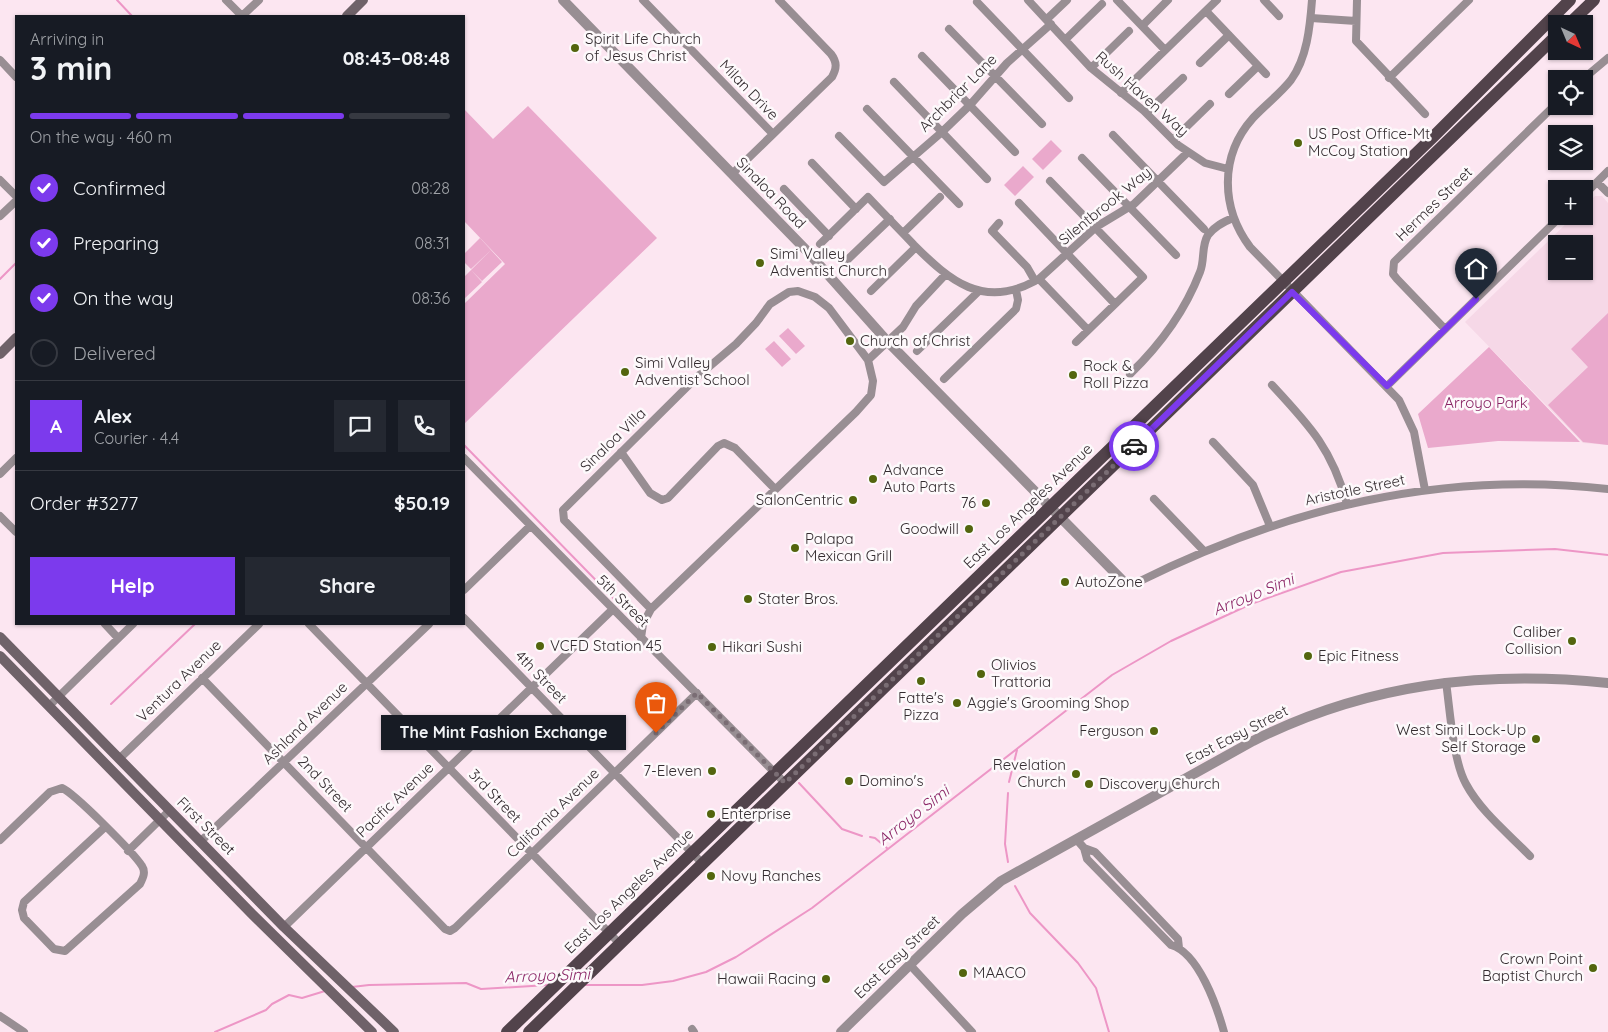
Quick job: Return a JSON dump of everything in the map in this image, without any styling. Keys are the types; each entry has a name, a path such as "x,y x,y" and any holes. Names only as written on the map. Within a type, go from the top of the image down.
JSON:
{"main road":[{"path":"348,15 363,0"},
{"name":"East Los Angeles Avenue","path":"507,1032 1433,138 1570,0"},
{"path":"1578,15 1594,0"},
{"name":"East Los Angeles Avenue","path":"529,1032 1548,44"},
{"path":"0,354 15,339"},
{"name":"First Street","path":"0,637 284,927 394,1032"},
{"name":"First Street","path":"0,656 160,820 372,1032"}],"street":[{"path":"226,0 241,15"},
{"path":"243,15 259,0"},
{"name":"Sinaloa Road","path":"563,0 806,250 887,343 1122,580"},
{"name":"Milan Drive","path":"643,0 773,134"},
{"path":"732,174 832,77 836,66 831,54 779,0"},
{"name":"Rush Haven Way","path":"1028,0 1066,39 1090,68 1146,113 1188,153 1205,162 1228,169"},
{"name":"Archbriar Lane","path":"839,136 884,182 970,105 995,76 1049,22 1067,0"},
{"path":"1117,0 1165,50"},
{"path":"1142,26 1168,0"},
{"path":"1121,93 1217,0"},
{"path":"1264,0 1279,16"},
{"path":"1312,0 1311,18 1304,55 1297,70 1290,81 1242,132 1233,150 1228,169 1228,200 1233,218 1250,247 1399,400 1411,422 1418,446 1426,490"},
{"path":"1358,0 1356,41 1425,114"},
{"path":"1389,78 1469,0"},
{"path":"977,2 1069,98"},
{"path":"1066,39 1102,4"},
{"path":"1206,11 1266,74"},
{"path":"1311,18 1356,22"},
{"path":"949,29 1042,124"},
{"path":"1090,68 1129,31"},
{"path":"1200,63 1228,35"},
{"path":"922,56 1015,152"},
{"path":"1593,70 1608,58"},
{"path":"0,60 15,76"},
{"path":"1230,94 1258,66"},
{"path":"1146,113 1183,78"},
{"path":"894,82 987,179"},
{"path":"1173,140 1210,104"},
{"path":"867,109 959,204"},
{"name":"Hermes Street","path":"1446,328 1393,274 1394,262 1548,112"},
{"path":"1113,135 1204,229"},
{"name":"Silentbrook Way","path":"856,209 868,197 916,247 956,283 979,291 993,293 1016,290 1037,280 1096,227 1130,208 1188,153"},
{"path":"1082,158 1176,255"},
{"path":"812,163 856,209 820,244"},
{"path":"1593,186 1608,171"},
{"path":"0,180 15,195"},
{"path":"1050,181 1143,276 1076,342"},
{"path":"1597,182 1608,193"},
{"path":"784,189 829,236"},
{"path":"903,233 940,198"},
{"path":"0,216 15,202"},
{"path":"1019,204 1115,304"},
{"path":"1130,374 1160,343 1194,285 1200,271 1207,237 1222,222 1233,218"},
{"path":"844,263 890,219"},
{"path":"999,223 992,231 1037,280 1088,330"},
{"path":"1387,386 1552,225"},
{"path":"871,291 916,247"},
{"path":"868,360 906,323 916,306 945,275"},
{"path":"944,379 1016,309 1018,300 1016,290"},
{"name":"Sinaloa Villa","path":"641,638 643,624 651,609 856,412 871,395 873,381 868,360 829,308 815,297 798,291 789,292 770,304 756,324 736,344 566,505 562,514 564,520 651,609"},
{"path":"917,351 979,291"},
{"path":"1272,385 1312,429 1324,446 1334,463 1347,504"},
{"path":"1213,442 1253,485 1270,526"},
{"path":"621,452 650,493 662,500 668,498 718,446 724,443 735,448 775,489"},
{"path":"0,474 15,459"},
{"name":"5th Street","path":"465,459 612,610 785,783"},
{"name":"Aristotle Street","path":"1122,580 1136,584 1204,551 1270,526 1347,504 1426,490 1528,484 1608,489"},
{"path":"1154,499 1204,551"},
{"path":"0,516 15,531"},
{"path":"465,589 530,526"},
{"name":"Pacific Avenue","path":"284,927 531,686 612,610"},
{"name":"4th Street","path":"465,619 703,864"},
{"path":"106,625 118,638"},
{"path":"48,706 131,625"},
{"name":"Ventura Avenue","path":"118,759 258,625"},
{"name":"3rd Street","path":"310,625 620,944"},
{"name":"Ashland Avenue","path":"200,842 428,625"},
{"name":"East Easy Street","path":"841,1032 991,889 1011,875 1253,741 1287,725 1361,699 1402,689 1446,682 1531,677 1608,683"},
{"name":"2nd Street","path":"202,678 445,929 450,931"},
{"path":"1446,682 1458,765 1466,784 1481,806 1530,856"},
{"name":"California Avenue","path":"450,931 697,693"},
{"path":"0,840 50,792 62,788 69,792 105,827 128,850 142,865 144,876 140,884 70,949 62,951 54,949 24,918 22,910 24,902 105,827"},
{"path":"128,850 169,810"},
{"path":"1077,840 1084,848 1095,852 1178,939 1180,948 1200,974 1210,993 1224,1032"},
{"path":"1084,848 1086,859 1171,945 1180,948"},
{"path":"1139,913 1147,906"},
{"path":"910,966 972,1032"},
{"path":"0,1016 24,1032"}],"shaded area":[{"path":"1595,196 1602,196 1608,203 1608,445 1583,443 1465,322 1548,241 1548,280 1593,280 1593,235 1554,235 1565,225 1593,225 1593,198"}],"green space":[{"path":"528,106 657,238 465,423 465,303 505,264 465,222 465,110 493,139"},
{"path":"1051,140 1062,151 1043,170 1032,159"},
{"path":"1023,166 1034,177 1015,196 1004,185"},
{"path":"480,238 491,250 471,269 465,263 465,253"},
{"path":"491,250 502,262 482,281 471,270"},
{"path":"471,270 482,282 465,298 465,276"},
{"path":"1608,313 1608,445 1583,442 1548,405 1588,367 1571,349"},
{"path":"788,328 805,346 796,354 779,336"},
{"path":"774,341 791,359 782,367 765,349"},
{"name":"Arroyo Park","path":"1489,347 1580,442 1498,441 1428,448 1418,414"}],"waterway":[{"path":"117,0 131,15"},
{"path":"0,279 15,264"},
{"path":"465,446 623,608"},
{"name":"Arroyo Simi","path":"585,985 642,985 673,981 706,972 736,957 812,908 1112,675 1171,641 1251,604 1341,572 1443,553 1555,549 1608,555"},
{"path":"111,704 194,625"},
{"path":"1009,782 1017,750"},
{"path":"799,783 842,829 862,836"},
{"path":"1008,793 1005,844 1008,862"},
{"path":"870,837 875,838 888,849"},
{"path":"1015,886 1030,913 1078,963 1096,988 1109,1032"},
{"name":"Arroyo Simi","path":"352,987 466,983 481,989 548,985"},
{"name":"Arroyo Simi","path":"215,1032 266,1010 272,1004 289,995 302,998 325,991"}],"way so far":[{"path":"656,733 697,693 785,783 1134,446"}],"place":[{"name":"Spirit Life Church of Jesus Christ","path":"575,48"},
{"name":"US Post Office-Mt McCoy Station","path":"1298,143"},
{"name":"Simi Valley Adventist Church","path":"760,263"},
{"name":"Church of Christ","path":"850,341"},
{"name":"Simi Valley Adventist School","path":"625,372"},
{"name":"Rock & Roll Pizza","path":"1073,375"},
{"name":"Advance Auto Parts","path":"873,479"},
{"name":"SalonCentric","path":"853,500"},
{"name":"76","path":"986,503"},
{"name":"Goodwill","path":"969,529"},
{"name":"Palapa Mexican Grill","path":"795,548"},
{"name":"AutoZone","path":"1065,582"},
{"name":"Stater Bros.","path":"748,599"},
{"name":"Caliber Collision","path":"1572,641"},
{"name":"VCFD Station 45","path":"540,646"},
{"name":"Hikari Sushi","path":"712,647"},
{"name":"Epic Fitness","path":"1308,656"},
{"name":"Olivios Trattoria","path":"981,674"},
{"name":"Fatte's Pizza","path":"921,681"},
{"name":"Aggie's Grooming Shop","path":"957,703"},
{"name":"Ferguson","path":"1154,731"},
{"name":"The Mint Fashion Exchange","path":"656,733"},
{"name":"West Simi Lock-Up Self Storage","path":"1536,739"},
{"name":"7-Eleven","path":"712,771"},
{"name":"Revelation Church","path":"1076,774"},
{"name":"Domino's","path":"849,781"},
{"name":"Discovery Church","path":"1089,784"},
{"name":"Enterprise","path":"711,814"},
{"name":"Novy Ranches","path":"711,876"},
{"name":"Crown Point Baptist Church","path":"1593,968"},
{"name":"MAACO","path":"963,973"},
{"name":"Hawaii Racing","path":"826,979"}],"route":[{"path":"1134,446 1292,292 1387,386 1476,299"}]}
